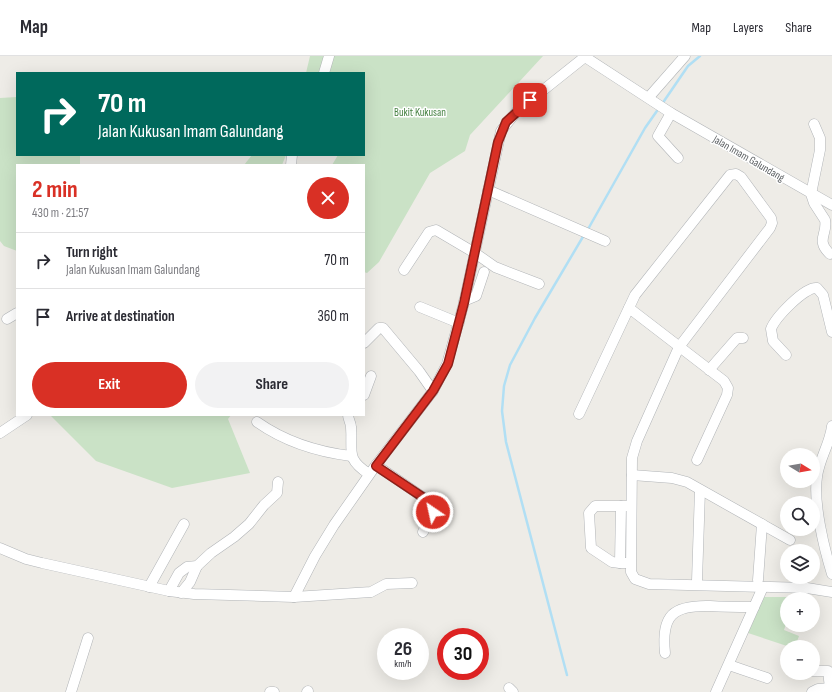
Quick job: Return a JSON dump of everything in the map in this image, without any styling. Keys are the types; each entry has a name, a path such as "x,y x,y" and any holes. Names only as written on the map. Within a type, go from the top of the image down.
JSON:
{"street":[{"path":"324,72 329,56"},
{"path":"650,98 685,56"},
{"path":"294,597 315,556 370,474 433,391 448,364 475,253 498,142 506,122 530,100 586,57"},
{"name":"Jalan Imam Galundang","path":"586,57 669,111 832,205"},
{"path":"669,111 658,136 678,158"},
{"path":"814,124 820,138 820,150 811,194 814,203 825,220 822,242 824,248 830,254"},
{"path":"579,414 629,308 649,276 730,175 736,174 741,178 771,218 772,223 770,228 679,347 637,441 632,458 631,506 625,564"},
{"path":"488,190 605,241"},
{"path":"404,270 432,230 436,230 475,253 495,267 539,284"},
{"path":"464,301 476,296 484,272"},
{"path":"786,355 770,336 771,329 777,318 808,289 817,288 823,295 829,310 832,332"},
{"path":"420,307 459,323"},
{"path":"629,308 724,381 728,388 727,395 697,460"},
{"path":"7,319 16,314"},
{"path":"365,342 379,328 382,328 419,371 433,391"},
{"path":"709,370 737,338 743,338"},
{"path":"365,392 371,376"},
{"path":"0,432 24,416"},
{"path":"346,416 351,426 351,456 354,462 370,474"},
{"path":"257,422 273,434 312,448 334,454 351,456"},
{"path":"832,426 817,476 816,488 823,545 832,574"},
{"path":"376,466 430,502 433,512 423,532"},
{"path":"632,475 679,479 790,540"},
{"path":"181,593 190,582 197,566 211,553 234,537 249,524 264,505 277,493 278,482"},
{"path":"696,581 700,490"},
{"path":"625,564 612,562 591,548 590,513 596,506 631,506"},
{"path":"621,506 625,564 635,579 648,584 761,584 832,592"},
{"path":"149,587 184,524"},
{"path":"716,692 754,608 761,584 762,524"},
{"path":"823,545 832,538"},
{"path":"0,548 26,559 42,563 181,593 294,597 371,592 386,584 412,583"},
{"path":"169,591 179,573 187,567 197,566"},
{"path":"665,653 665,628 671,615 675,612 692,606 754,608"},
{"path":"71,692 88,638"},
{"path":"729,665 767,678"},
{"path":"812,692 818,689 831,688 828,671 820,671"}],"green space":[{"name":"Bukit Kukusan","path":"310,56 543,56 470,135 465,151 430,173 379,262 367,273 365,272 365,164 333,164 337,156 365,156 365,72 306,72"},
{"path":"16,97 16,156 80,156 80,164 16,164 16,251 4,246 0,241 0,98"},
{"path":"251,156 286,156 282,164 245,164"},
{"path":"51,416 230,416 228,419 250,473 172,488 96,461"},
{"path":"764,597 780,597 780,632 789,632 799,636 798,640 780,640 780,644 748,633"}],"waterway":[{"path":"662,104 688,66 700,56"},
{"path":"587,231 645,128 659,108"},
{"path":"567,675 506,442 502,411 504,386 510,365 535,318 584,235"}],"route":[{"path":"433,512 433,505 430,502 376,466 433,391 448,364 464,303 501,130 506,122 530,100"}]}
